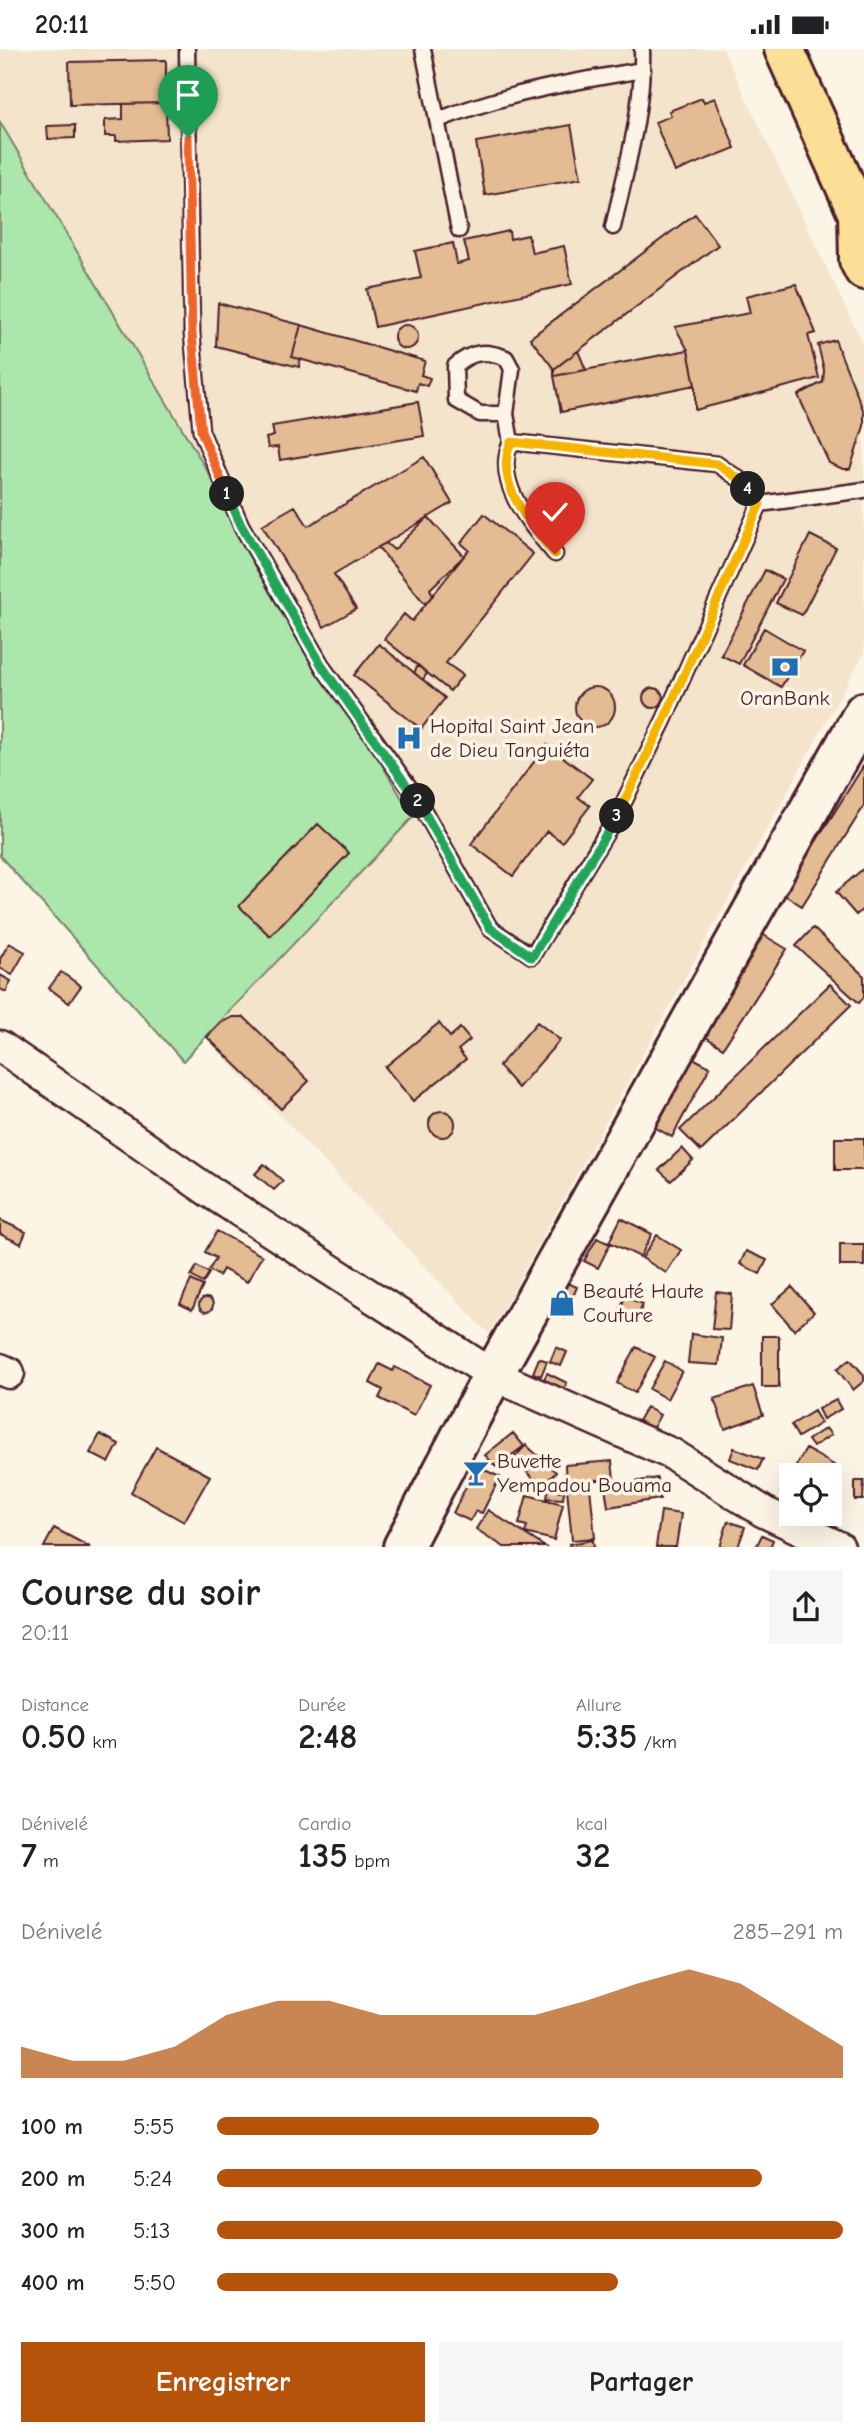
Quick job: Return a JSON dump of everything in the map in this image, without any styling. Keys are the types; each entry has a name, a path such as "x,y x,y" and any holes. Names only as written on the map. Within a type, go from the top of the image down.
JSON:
{"highway":[{"path":"784,49 861,216 859,260 864,270"}],"main road":[{"path":"403,1547 493,1375 864,712"}],"street":[{"path":"0,1046 207,1190 493,1375 672,1454 764,1512 839,1547"}],"lane":[{"path":"187,49 192,333 201,431 241,525 324,669 415,795 490,928 532,957 619,812 664,720 760,504"},
{"path":"423,49 459,230"},
{"path":"613,226 632,143 643,70 642,49"},
{"path":"438,120 524,94 643,70"},
{"path":"506,414 480,414 456,400 455,366 467,356 479,352 506,358 512,369 506,414 511,442 505,456 511,491 531,525 555,554"},
{"path":"511,442 717,464 742,481 760,504"},
{"path":"760,504 864,490"}],"shaded area":[{"name":"Hopital Saint Jean de Dieu Tanguiéta","path":"0,49 723,49 864,347 864,653 489,1334 0,823"}],"green space":[{"path":"0,122 413,817 183,1061 0,856"}],"building":[{"path":"166,60 166,103 70,105 69,62"},
{"path":"702,98 704,102 715,98 735,148 675,172 655,122 671,116 669,111"},
{"path":"166,103 167,139 116,141 116,136 105,136 105,120 123,119 123,104"},
{"path":"75,125 75,138 48,139 47,126"},
{"path":"571,125 581,178 485,195 476,142"},
{"path":"695,214 718,245 554,369 530,338"},
{"path":"509,231 510,239 528,235 532,253 564,246 572,284 375,327 367,289 421,278 415,251 453,243 457,264 469,261 464,241"},
{"path":"796,284 816,333 808,335 819,378 695,410 695,385 688,350 675,327 750,313 746,296"},
{"path":"218,303 301,325 292,357 300,359 299,367 216,346"},
{"path":"301,325 425,361 421,375 430,378 427,386 418,383 416,391 292,357"},
{"path":"406,325 415,328 418,337 415,346 406,349 397,346 394,337 397,328"},
{"path":"835,340 864,412 864,426 850,469 829,463 798,395 823,382 824,370 818,345"},
{"path":"688,350 695,385 561,412 554,376"},
{"path":"578,351 586,370 554,376 554,369"},
{"path":"418,402 424,436 280,460 278,447 268,448 266,438 274,436 272,426"},
{"path":"424,457 452,503 334,574 356,609 324,627 262,525 295,506 308,526"},
{"path":"484,514 533,554 446,663 463,675 450,691 384,639 404,614 412,621 469,550 461,543"},
{"path":"428,517 464,556 430,589 433,595 425,604 378,547 386,543 394,550"},
{"path":"810,535 836,548 802,615 776,603"},
{"path":"765,570 783,579 739,664 721,655"},
{"path":"764,628 803,651 781,687 743,665"},
{"path":"379,644 445,698 421,729 354,675"},
{"path":"418,665 427,673 423,680 414,673"},
{"path":"595,687 609,693 615,707 609,721 595,727 581,721 575,707 581,693"},
{"path":"653,688 660,691 663,698 660,705 653,708 646,705 643,698 646,691"},
{"path":"547,745 592,779 578,797 590,806 562,842 547,831 513,876 471,844"},
{"path":"864,765 864,806 802,906 783,894"},
{"path":"318,824 349,853 270,936 239,906"},
{"path":"864,868 864,908 856,915 836,892"},
{"path":"813,928 864,976 864,997 859,1003 796,946"},
{"path":"762,934 787,949 723,1048 698,1032"},
{"path":"9,943 25,952 12,975 0,968 0,959"},
{"path":"61,972 81,986 69,1003 49,988"},
{"path":"0,975 11,981 6,992 0,989"},
{"path":"830,984 851,1005 701,1151 680,1130"},
{"path":"233,1017 244,1017 309,1081 281,1109 207,1037 222,1022"},
{"path":"537,1022 560,1040 518,1088 499,1066"},
{"path":"439,1023 450,1037 460,1028 470,1040 458,1050 466,1059 413,1101 385,1067"},
{"path":"689,1056 710,1067 672,1137 651,1125"},
{"path":"442,1111 451,1115 455,1124 451,1133 442,1137 433,1133 429,1124 433,1115"},
{"path":"835,1138 864,1138 864,1170 835,1170"},
{"path":"682,1148 693,1160 671,1181 659,1170"},
{"path":"264,1164 283,1181 274,1190 255,1174"},
{"path":"621,1218 652,1234 640,1257 609,1242"},
{"path":"0,1220 26,1232 21,1244 0,1234"},
{"path":"217,1231 262,1256 247,1282 223,1269 219,1276 209,1270 216,1258 205,1252"},
{"path":"657,1235 681,1250 666,1273 642,1258"},
{"path":"597,1238 610,1244 598,1268 584,1261"},
{"path":"840,1244 864,1244 864,1266 840,1266"},
{"path":"746,1251 767,1260 760,1274 740,1264"},
{"path":"197,1266 209,1273 203,1283 191,1276"},
{"path":"191,1280 203,1286 192,1310 180,1304"},
{"path":"565,1282 577,1287 564,1318 552,1312"},
{"path":"792,1287 814,1312 794,1330 772,1304"},
{"path":"716,1292 732,1294 729,1330 712,1329"},
{"path":"625,1297 643,1304 636,1321 618,1314"},
{"path":"206,1298 211,1300 211,1310 206,1312 201,1310 199,1305 201,1300"},
{"path":"691,1334 722,1338 719,1365 688,1363"},
{"path":"762,1336 779,1336 779,1387 762,1387"},
{"path":"556,1347 567,1352 561,1366 550,1362"},
{"path":"636,1347 655,1357 635,1393 617,1383"},
{"path":"539,1358 547,1361 541,1376 533,1373"},
{"path":"850,1359 864,1375 864,1381 853,1390 837,1369"},
{"path":"665,1361 682,1371 667,1399 649,1389"},
{"path":"379,1364 393,1371 395,1367 430,1385 414,1416 379,1398 383,1390 370,1383"},
{"path":"547,1373 567,1383 563,1390 543,1381"},
{"path":"753,1386 763,1415 725,1429 714,1399"},
{"path":"836,1400 841,1409 823,1419 818,1409"},
{"path":"646,1407 660,1415 653,1428 638,1421"},
{"path":"814,1411 821,1423 798,1437 791,1425"},
{"path":"826,1428 831,1435 813,1447 808,1440"},
{"path":"513,1433 524,1446 496,1467 485,1455"},
{"path":"100,1434 119,1444 109,1463 90,1453"},
{"path":"526,1445 556,1472 542,1487 513,1459"},
{"path":"156,1447 210,1476 184,1522 131,1492"},
{"path":"734,1448 763,1459 758,1470 730,1459"},
{"path":"806,1449 830,1463 798,1463"},
{"path":"612,1461 614,1479 566,1482 565,1465"},
{"path":"476,1466 500,1477 482,1513 476,1511 470,1521 453,1513"},
{"path":"657,1478 660,1499 608,1507 605,1487"},
{"path":"855,1481 864,1481 863,1500 855,1500"},
{"path":"590,1487 595,1538 572,1540 567,1489"},
{"path":"548,1490 564,1491 563,1499 547,1498"},
{"path":"527,1495 563,1504 554,1540 525,1533 527,1526 519,1524"},
{"path":"488,1510 545,1547 504,1547 476,1529"},
{"path":"661,1511 681,1514 676,1547 656,1547"},
{"path":"728,1521 745,1527 738,1547 720,1547"},
{"path":"54,1528 90,1547 44,1547"},
{"path":"762,1535 773,1540 770,1547 756,1547"},
{"path":"593,1540 594,1547 570,1547 569,1544"}],"place":[{"name":"OranBank","path":"785,667"},
{"name":"Hopital Saint Jean de Dieu Tanguiéta","path":"409,738"},
{"name":"Beauté Haute Couture","path":"562,1303"},
{"name":"Buvette Yempadou Bouama","path":"476,1473"}],"route":[{"path":"188,137 192,333 201,431 241,525 324,669 415,795 490,928 532,957 619,812 664,720 760,504 742,481 717,464 511,442 505,456 511,491 531,525 555,554"}]}
